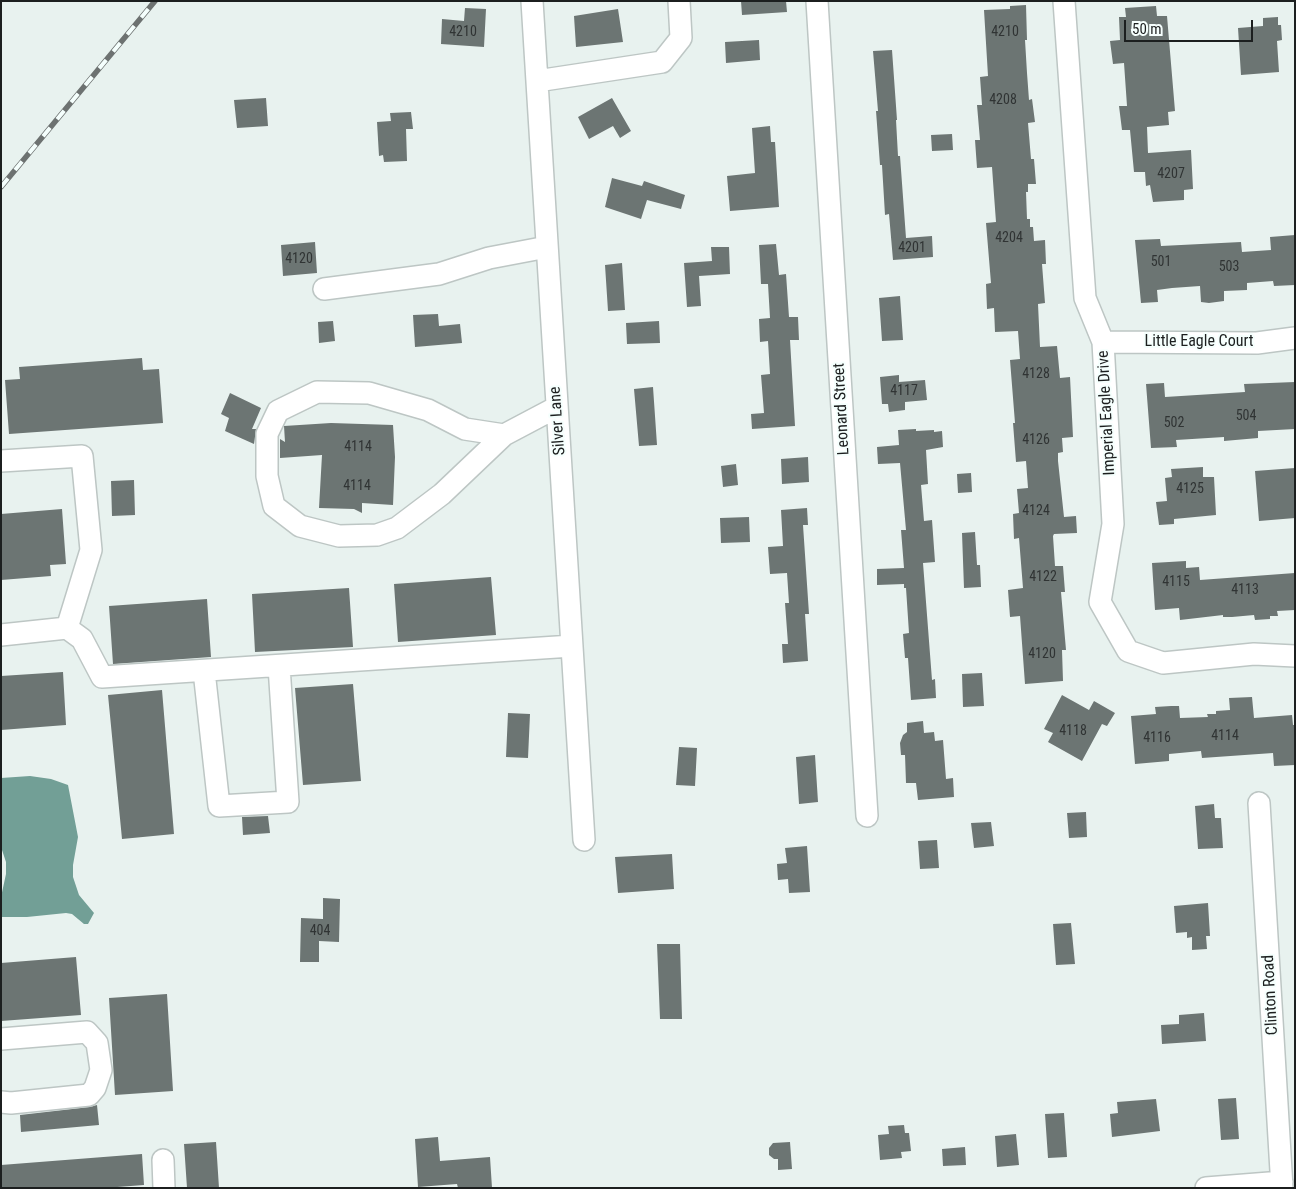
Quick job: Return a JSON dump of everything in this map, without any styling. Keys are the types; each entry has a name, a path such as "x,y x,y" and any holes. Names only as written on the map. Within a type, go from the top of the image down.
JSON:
{"street":[{"name":"Silver Lane","path":"532,1 584,840"},
{"path":"537,81 662,62 681,38 679,1"},
{"name":"Leonard Street","path":"817,1 867,816"},
{"name":"Imperial Eagle Drive","path":"1064,1 1085,298 1103,342 1113,524 1100,602 1128,651 1163,663 1254,654 1295,656"},
{"path":"324,289 439,274 489,258 547,247"},
{"name":"Little Eagle Court","path":"1103,342 1257,343 1295,338"},
{"path":"504,435 466,429 428,410 369,393 317,392 278,411 267,434 268,476 274,506 300,526 339,536 377,535 397,528 442,494 504,435 557,407"},
{"path":"1,461 82,456 91,550 67,628"},
{"path":"1,635 67,628 82,639 102,677 572,646"},
{"path":"204,670 219,806 288,802 279,666"},
{"name":"Clinton Road","path":"1259,803 1282,1185"},
{"path":"1,1039 87,1032 97,1043 101,1070 95,1088 89,1095 12,1103 1,1102"},
{"path":"163,1160 164,1188"},
{"path":"1206,1188 1282,1185"}],"shaded area":[{"path":"30,776 51,779 68,785 78,837 73,877 79,895 94,913 88,924 84,924 72,914 66,913 27,917 2,917 1,915 1,897 6,874 6,862 1,847 1,778"}],"building":[{"path":"741,1 786,1 787,12 742,15"},
{"path":"1026,5 1027,40 1025,40 1029,100 1032,99 1035,122 1028,123 1031,159 1034,159 1036,184 1028,184 1028,192 1026,192 1027,219 1030,219 1030,227 1033,227 1034,241 1045,240 1046,264 1042,264 1045,303 1038,304 1040,347 1057,346 1060,378 1070,377 1073,437 1062,438 1063,452 1058,453 1058,461 1064,517 1076,516 1077,533 1054,534 1053,536 1055,566 1063,566 1065,592 1061,592 1066,650 1062,650 1063,681 1025,684 1020,616 1010,617 1008,590 1023,588 1019,538 1014,539 1013,514 1019,513 1017,489 1028,488 1026,461 1016,462 1013,423 1015,423 1010,360 1020,359 1018,331 995,332 994,308 987,309 986,284 991,283 986,223 996,222 992,167 977,168 975,140 980,140 977,105 982,105 980,77 988,76 984,10 1010,9 1010,6"},
{"path":"1156,6 1157,16 1167,16 1175,111 1168,112 1169,125 1147,127 1148,153 1191,150 1193,189 1184,190 1184,200 1153,202 1150,185 1146,186 1145,172 1134,172 1130,130 1122,130 1119,106 1127,106 1124,63 1113,64 1110,41 1120,40 1119,17 1126,17 1125,8"},
{"path":"465,8 486,9 484,47 441,44 442,19 464,21"},
{"path":"618,9 623,42 576,47 574,16"},
{"path":"1278,17 1278,25 1281,25 1282,40 1277,41 1279,72 1241,75 1238,28 1263,26 1263,18"},
{"path":"759,40 760,60 726,63 725,42"},
{"path":"892,50 898,156 900,156 906,238 932,236 933,257 893,260 889,214 885,215 882,165 880,165 873,51"},
{"path":"266,98 268,126 237,128 234,100"},
{"path":"612,98 631,131 620,138 613,126 589,139 578,117"},
{"path":"411,112 413,129 406,129 407,161 384,162 383,155 379,156 377,122 391,121 390,113"},
{"path":"770,126 771,142 775,142 779,207 730,211 727,176 755,173 752,128"},
{"path":"952,134 953,150 932,151 931,135"},
{"path":"612,178 642,186 644,181 685,195 681,209 647,200 641,219 605,207"},
{"path":"1295,235 1295,285 1274,286 1273,281 1247,283 1247,290 1224,291 1224,301 1209,303 1201,302 1200,286 1172,288 1157,290 1158,302 1141,303 1135,240 1160,239 1161,246 1241,242 1242,252 1271,250 1270,237"},
{"path":"315,242 317,273 283,276 281,245"},
{"path":"776,244 779,275 786,274 789,317 798,317 799,340 790,340 795,426 752,429 751,414 764,413 761,375 770,374 768,341 760,342 759,319 770,318 768,284 761,284 759,245"},
{"path":"711,247 729,247 730,274 699,276 701,306 687,307 684,263 712,261"},
{"path":"622,263 625,310 608,311 605,265"},
{"path":"900,296 903,340 882,341 879,298"},
{"path":"438,314 439,326 460,324 462,343 415,347 413,315"},
{"path":"333,321 335,341 319,343 318,322"},
{"path":"659,321 660,343 627,344 626,323"},
{"path":"142,358 143,370 159,369 163,423 9,434 5,380 20,379 19,367"},
{"path":"899,375 899,382 925,380 927,400 905,402 905,410 889,412 888,404 882,404 880,377"},
{"path":"1295,382 1295,429 1258,431 1258,438 1224,441 1224,437 1176,440 1177,447 1151,448 1146,384 1164,383 1165,397 1245,392 1244,384"},
{"path":"653,387 657,445 639,446 634,389"},
{"path":"230,393 261,408 252,429 256,429 254,444 225,431 229,418 221,414"},
{"path":"331,423 393,425 395,457 393,505 362,503 362,513 354,509 319,508 322,455 280,458 280,439 285,442 284,426"},
{"path":"916,429 916,431 942,431 943,447 926,450 928,484 921,485 924,521 932,520 935,562 923,563 932,680 935,679 936,698 911,700 908,658 905,658 903,634 909,633 906,588 904,588 904,584 877,585 877,569 904,568 901,530 906,530 900,463 878,464 877,447 899,445 898,430"},
{"path":"808,457 809,482 782,484 781,459"},
{"path":"736,464 738,485 723,487 721,466"},
{"path":"1203,467 1203,477 1214,477 1216,515 1174,519 1174,524 1159,525 1156,502 1167,501 1165,478 1172,477 1171,469"},
{"path":"1295,468 1295,518 1259,521 1255,471"},
{"path":"971,473 972,492 958,493 957,474"},
{"path":"134,480 135,515 112,516 111,481"},
{"path":"807,508 808,525 803,525 809,614 805,614 808,661 783,663 782,644 788,644 785,603 789,603 787,573 770,574 768,547 783,546 781,510"},
{"path":"62,509 66,564 50,565 51,576 1,580 1,514"},
{"path":"749,517 750,542 721,543 720,518"},
{"path":"975,532 977,565 980,565 981,587 964,588 962,533"},
{"path":"1186,561 1186,568 1199,567 1200,580 1295,573 1295,610 1277,611 1278,616 1270,616 1270,619 1255,620 1254,615 1223,617 1223,615 1180,620 1179,608 1155,610 1152,563"},
{"path":"491,577 496,635 398,642 394,584"},
{"path":"349,588 353,647 255,652 252,594"},
{"path":"207,599 211,657 113,664 109,606"},
{"path":"63,672 66,725 1,730 1,676"},
{"path":"982,673 984,706 963,707 962,674"},
{"path":"353,684 361,781 303,785 295,688"},
{"path":"162,690 174,834 122,839 108,695"},
{"path":"1062,695 1089,710 1094,701 1115,713 1107,726 1102,724 1082,761 1048,742 1053,733 1044,729"},
{"path":"1252,697 1254,718 1292,715 1293,725 1295,725 1295,765 1274,766 1273,753 1202,758 1201,751 1169,754 1169,761 1135,764 1131,716 1156,714 1155,707 1179,706 1180,718 1208,717 1207,714 1216,714 1216,711 1230,710 1229,698"},
{"path":"508,713 530,714 528,758 506,757"},
{"path":"923,721 924,733 934,732 935,741 943,740 946,779 953,778 954,797 918,800 916,783 906,783 905,755 901,755 900,743 903,735 907,732 907,723"},
{"path":"679,747 697,748 695,786 676,785"},
{"path":"815,755 818,802 799,804 796,757"},
{"path":"1214,804 1215,818 1221,818 1223,848 1198,849 1195,806"},
{"path":"1086,812 1087,837 1069,838 1067,813"},
{"path":"268,816 270,833 243,835 242,817"},
{"path":"991,822 994,846 974,848 971,823"},
{"path":"937,840 939,868 920,869 918,841"},
{"path":"807,846 810,892 789,893 788,879 778,880 777,864 787,863 785,848"},
{"path":"672,854 674,889 618,893 615,857"},
{"path":"323,898 340,899 339,942 319,941 319,962 300,962 301,918 323,919"},
{"path":"1208,903 1210,936 1206,936 1207,949 1192,950 1192,937 1187,938 1187,932 1176,933 1174,906"},
{"path":"1071,923 1075,964 1056,965 1053,924"},
{"path":"657,944 680,944 682,1019 660,1019"},
{"path":"76,957 81,1015 1,1021 1,963"},
{"path":"167,994 173,1091 115,1095 109,998"},
{"path":"1204,1013 1206,1041 1162,1044 1161,1025 1179,1024 1179,1015"},
{"path":"1236,1098 1239,1139 1221,1140 1218,1099"},
{"path":"1156,1099 1160,1131 1112,1137 1110,1114 1118,1113 1117,1102"},
{"path":"97,1105 99,1125 21,1132 20,1115"},
{"path":"1064,1113 1067,1157 1048,1158 1045,1114"},
{"path":"904,1125 905,1133 909,1133 911,1151 901,1152 902,1158 880,1160 878,1135 889,1134 888,1126"},
{"path":"1016,1134 1019,1165 997,1167 995,1136"},
{"path":"438,1137 440,1161 490,1157 492,1188 458,1188 457,1184 418,1187 415,1139"},
{"path":"216,1142 219,1188 187,1188 184,1144"},
{"path":"790,1142 792,1169 778,1170 778,1159 774,1159 769,1155 769,1148 773,1143"},
{"path":"965,1147 966,1165 943,1166 942,1149"},
{"path":"142,1154 144,1185 104,1188 1,1188 1,1165"}],"railway":[{"path":"1,187 155,1"}]}
